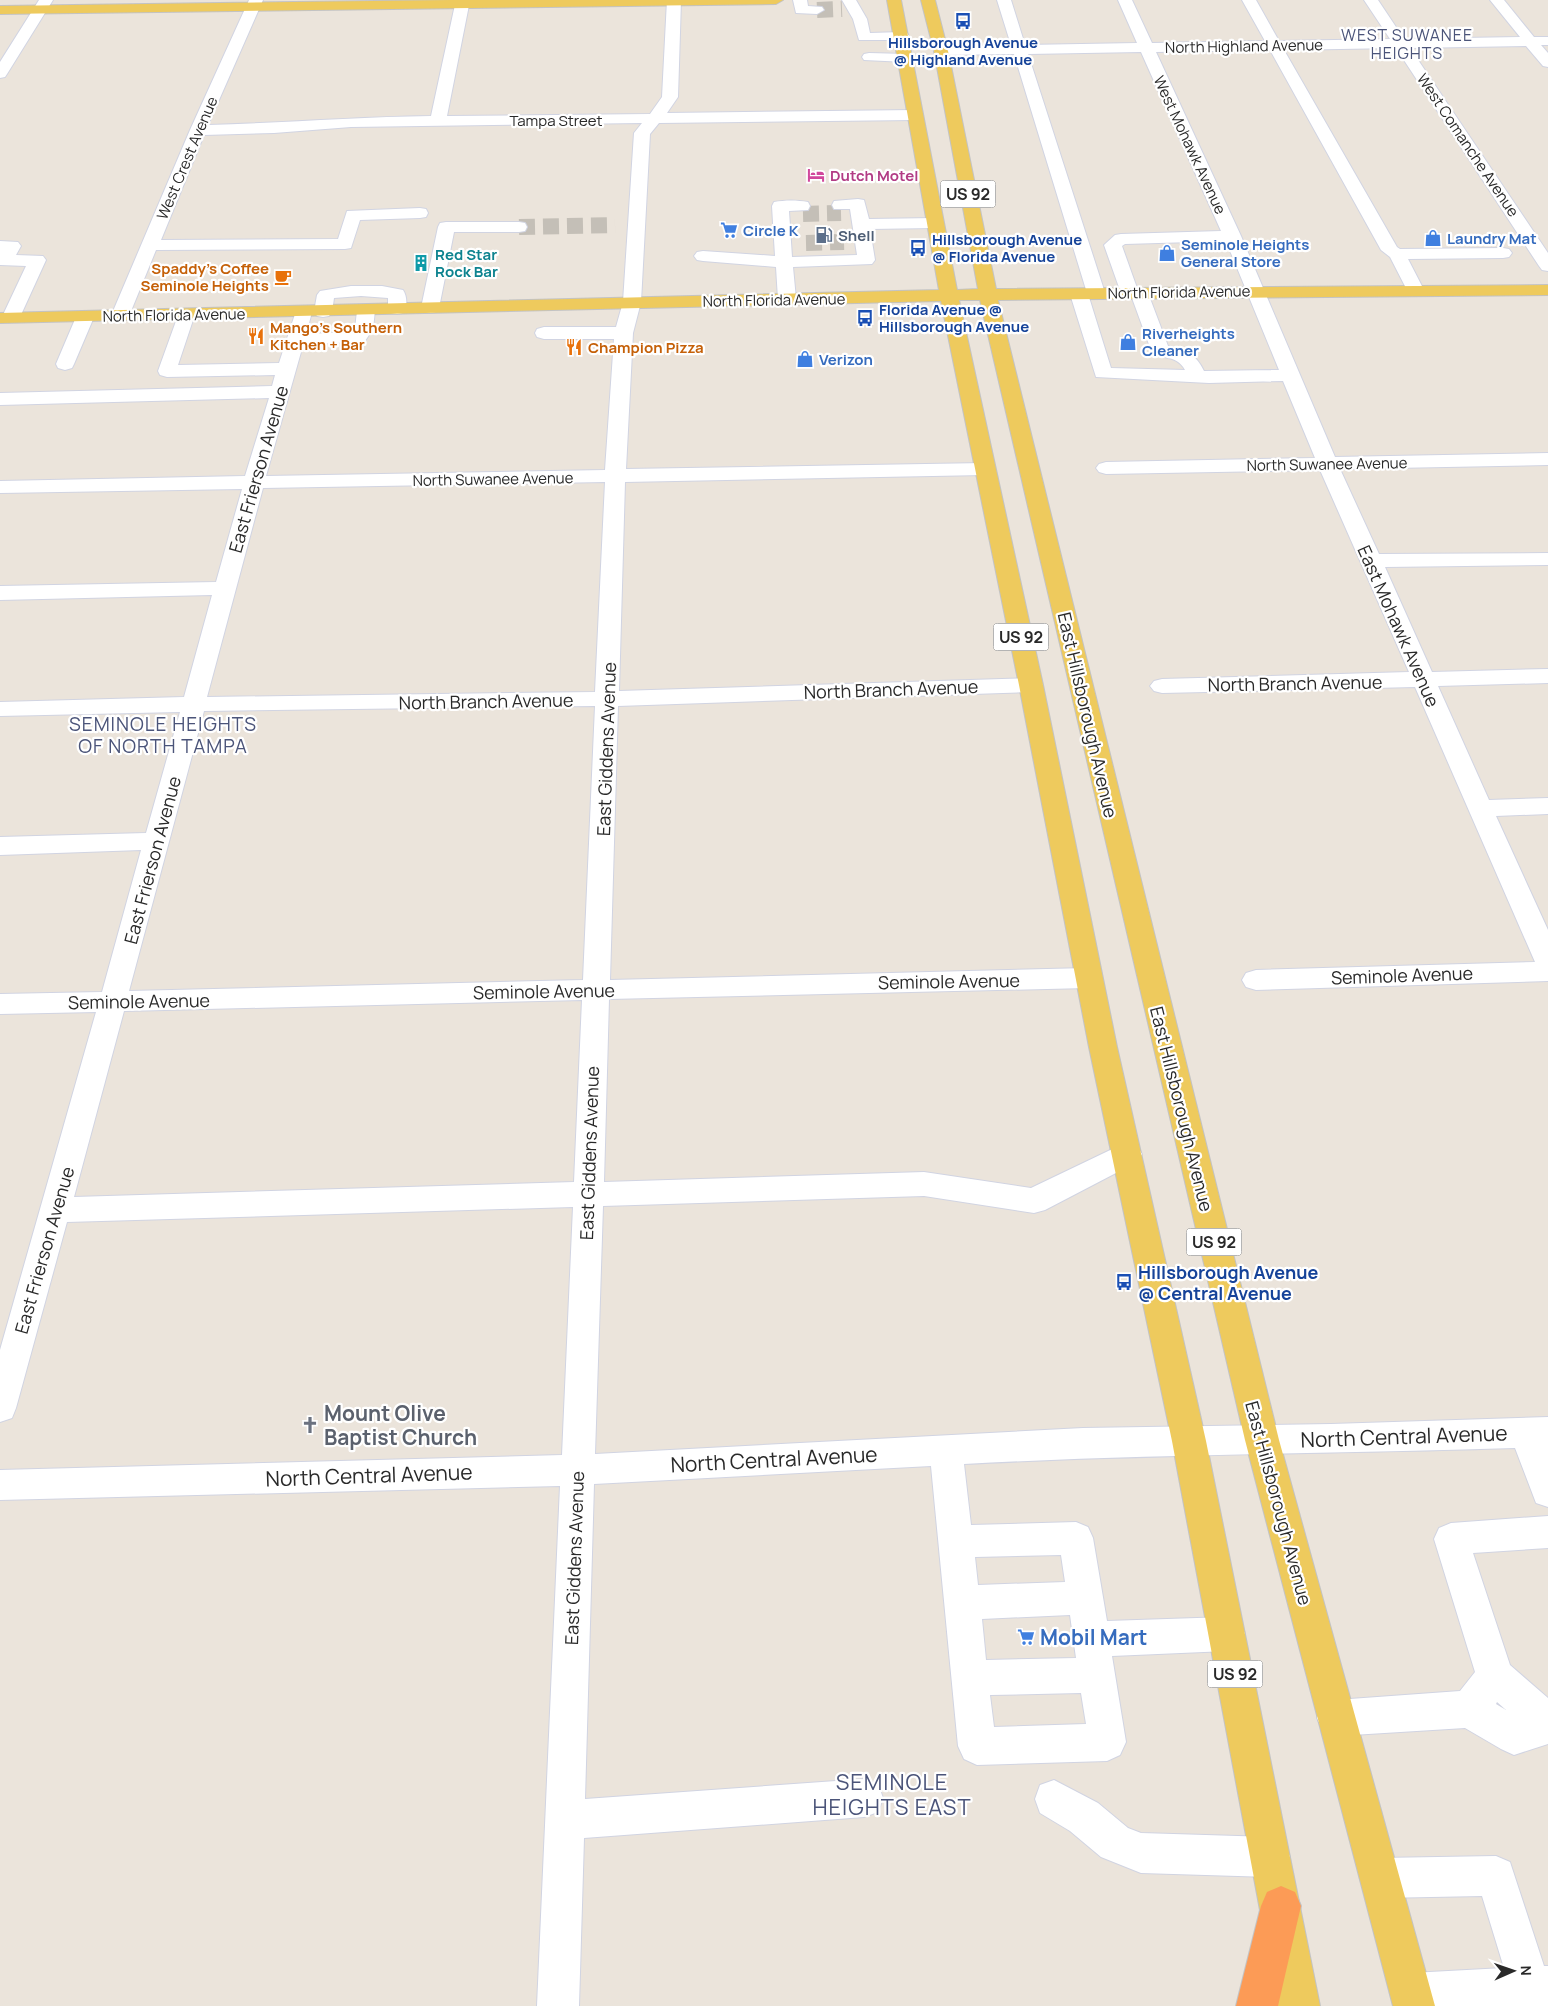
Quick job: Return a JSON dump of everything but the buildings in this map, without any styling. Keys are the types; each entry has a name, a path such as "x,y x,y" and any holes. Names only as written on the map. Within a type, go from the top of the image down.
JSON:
{"highway":[{"path":"1257,2006 1281,1906"}],"main road":[{"path":"0,10 43,5 776,0"},
{"name":"US 92","path":"894,0 949,297 1031,684 1088,978 1190,1441 1299,2006"},
{"name":"US 92","path":"928,0 941,51 933,65 988,296"},
{"path":"906,58 933,65"},
{"name":"North Florida Avenue","path":"6,317 313,312 632,302 1134,293 1548,290"},
{"name":"East Hillsborough Avenue","path":"988,296 1262,1440 1413,1999"}],"street":[{"path":"800,0 801,10 817,10"},
{"path":"1004,0 1087,294 1103,373 1196,376 1290,375"},
{"name":"West Mohawk Avenue","path":"1125,0 1232,236 1254,291"},
{"path":"1248,0 1390,250 1397,254 1503,253"},
{"name":"West Comanche Avenue","path":"1371,0 1548,266"},
{"path":"1498,0 1548,63"},
{"name":"East Giddens Avenue","path":"558,2006 615,477 624,333 632,302 629,224 642,133 670,97 674,1"},
{"path":"438,120 463,2"},
{"name":"West Crest Avenue","path":"120,316 198,130 254,4"},
{"path":"0,74 43,5"},
{"path":"848,6 860,19 864,37 902,36"},
{"name":"North Highland Avenue","path":"941,51 1548,41"},
{"path":"869,58 906,58"},
{"name":"Tampa Street","path":"198,130 274,128 351,122 438,120 915,115"},
{"path":"703,256 784,262 866,260 861,226 858,204 842,222 861,226 935,223"},
{"path":"150,245 345,244 353,215 420,213"},
{"path":"787,300 784,262 792,226"},
{"path":"430,308 446,228 519,227"},
{"path":"1196,376 1191,361 1160,350 1113,245 1121,239 1232,236"},
{"path":"0,246 12,246 4,261 37,260 6,317"},
{"path":"1397,254 1414,290"},
{"name":"East Mohawk Avenue","path":"1254,291 1370,562 1548,960"},
{"name":"East Frierson Avenue","path":"0,1408 254,482 295,340 326,295 338,292 389,292 397,294 397,309"},
{"path":"295,340 358,337 364,329 366,310"},
{"path":"186,314 167,371 283,380"},
{"path":"65,364 84,317"},
{"path":"544,333 624,333"},
{"path":"0,398 283,380"},
{"name":"North Suwanee Avenue","path":"1106,468 1548,459"},
{"name":"North Suwanee Avenue","path":"0,487 985,469"},
{"path":"1370,562 1548,559"},
{"path":"0,592 225,588"},
{"name":"North Branch Avenue","path":"1162,686 1548,676"},
{"name":"North Branch Avenue","path":"0,708 608,700 1031,684"},
{"path":"1480,808 1548,806"},
{"path":"0,846 157,841"},
{"name":"Seminole Avenue","path":"1256,980 1548,970"},
{"name":"Seminole Avenue","path":"0,1004 1088,978"},
{"path":"55,1210 924,1184 1034,1201 1127,1154"},
{"path":"1537,1432 1548,1492"},
{"name":"North Central Avenue","path":"0,1486 577,1470 1083,1443 1537,1432"},
{"path":"946,1450 955,1542 977,1746 1108,1742 1076,1538 955,1542"},
{"path":"1336,1718 1469,1709 1514,1736 1548,1724 1495,1676 1451,1539 1548,1532"},
{"path":"962,1603 1086,1598"},
{"path":"1091,1639 1227,1634"},
{"path":"970,1678 1097,1675"},
{"path":"1469,1709 1495,1676"},
{"path":"565,1820 794,1801 864,1798"},
{"path":"1054,1799 1084,1817 1116,1842 1141,1853 1270,1857"},
{"path":"1380,1878 1496,1876 1539,1986 1413,1999"}],"tunnel":[{"path":"817,10 842,9"},
{"path":"803,214 841,213"},
{"path":"519,227 615,225"},
{"path":"806,243 844,242"}],"place":[{"name":"Hillsborough Avenue @ Highland Avenue","path":"963,21"},
{"name":"Dutch Motel","path":"816,175"},
{"name":"Circle K","path":"729,230"},
{"name":"Shell","path":"824,235"},
{"name":"Laundry Mat","path":"1433,238"},
{"name":"Hillsborough Avenue @ Florida Avenue","path":"918,248"},
{"name":"Seminole Heights General Store","path":"1167,253"},
{"name":"Red Star Rock Bar","path":"421,263"},
{"name":"Spaddy's Coffee Seminole Heights","path":"283,277"},
{"name":"Florida Avenue @ Hillsborough Avenue","path":"865,318"},
{"name":"Mango's Southern Kitchen + Bar","path":"256,336"},
{"name":"Riverheights Cleaner","path":"1128,342"},
{"name":"Champion Pizza","path":"574,347"},
{"name":"Verizon","path":"805,359"},
{"name":"Hillsborough Avenue @ Central Avenue","path":"1124,1282"},
{"name":"Mount Olive Baptist Church","path":"310,1425"},
{"name":"Mobil Mart","path":"1026,1637"}],"district":[{"name":"WEST SUWANEE HEIGHTS","path":"1407,44"},
{"name":"SEMINOLE HEIGHTS OF NORTH TAMPA","path":"163,735"},
{"name":"SEMINOLE HEIGHTS EAST","path":"892,1794"}]}
